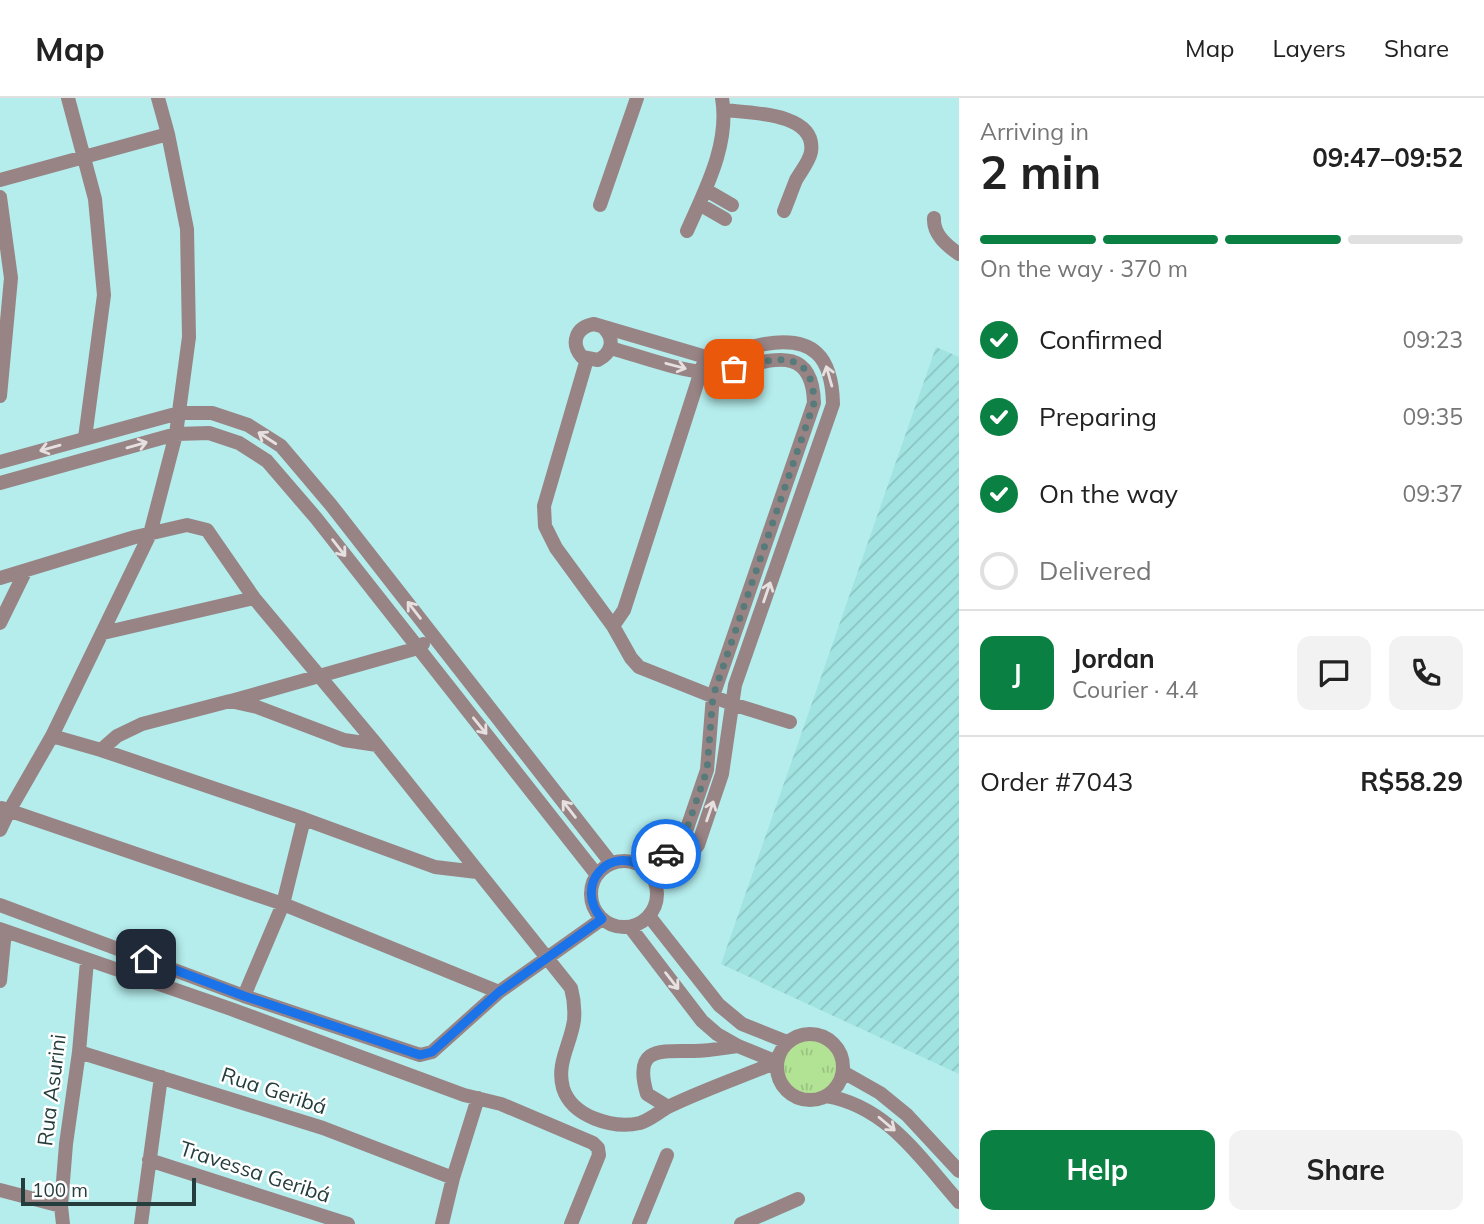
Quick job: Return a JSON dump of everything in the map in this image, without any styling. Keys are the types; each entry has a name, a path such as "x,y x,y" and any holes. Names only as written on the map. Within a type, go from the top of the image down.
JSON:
{"street":[{"path":"68,98 95,199 104,295 85,438"},
{"path":"0,830 4,809 52,736 150,534 176,434 189,337 187,229 158,98"},
{"path":"600,205 636,98"},
{"path":"687,231 706,190 721,142 723,104 780,117 797,124 808,134 811,150 784,211"},
{"path":"0,180 168,134"},
{"path":"706,190 732,205"},
{"path":"0,197 5,278 0,396"},
{"path":"699,204 725,219"},
{"path":"934,218 933,225 941,238 959,254"},
{"path":"604,328 611,337 610,348 604,357 598,360 582,357 576,347 579,331 588,324 599,325 706,357 717,357 764,344 788,342 806,346 823,358 832,379 833,404 735,685 722,774 698,845 690,856 651,875"},
{"path":"610,348 701,372 719,373 767,360 783,360 797,363 807,370 814,384 814,403 713,696 707,770 684,837 651,875"},
{"path":"613,626 624,610 706,357"},
{"path":"587,359 544,506 545,526 556,548 613,626 631,659 639,667 732,704 790,722"},
{"path":"0,462 179,413 212,413 248,425 281,446 331,505 611,863"},
{"path":"0,483 176,434 209,433 239,443 267,461 316,518 597,875"},
{"path":"316,518 331,505"},
{"path":"0,578 187,525 207,530 254,598 377,745 571,988 574,1022 564,1050 561,1071 564,1091 577,1111 620,1125 642,1123 668,1107 777,1062"},
{"path":"0,623 26,570"},
{"path":"103,633 254,598"},
{"path":"101,750 117,736 142,724 418,648 434,636"},
{"path":"230,701 257,707 344,740 377,745"},
{"path":"52,736 304,819 435,867 477,872"},
{"path":"4,809 283,904 499,992"},
{"path":"244,996 283,904 304,819"},
{"path":"633,862 651,875 656,903 649,916 630,927 615,926 602,919 591,900 592,884 597,875 611,863 633,862"},
{"path":"0,905 244,996 420,1055 432,1052 499,992 602,919"},
{"path":"649,916 719,1005 742,1024 788,1042"},
{"path":"630,927 702,1021 738,1046 777,1062"},
{"path":"0,981 2,930 501,1104 593,1143 598,1148 599,1155 571,1224"},
{"name":"Rua Asurini","path":"62,1216 66,1144 79,1052 87,961"},
{"path":"800,1035 822,1036 839,1051 843,1072 837,1086 826,1096 812,1100 791,1094 778,1076 777,1062 788,1042 800,1035"},
{"path":"668,1107 647,1094 642,1066 651,1054 667,1050 696,1051 738,1046"},
{"name":"Rua Geribá","path":"79,1052 323,1128 453,1178"},
{"path":"843,1072 880,1093 907,1115 959,1171"},
{"path":"141,1224 161,1077"},
{"path":"826,1096 855,1103 887,1123 959,1202"},
{"path":"442,1224 478,1098"},
{"path":"639,1224 667,1155"},
{"name":"Travessa Geribá","path":"149,1160 348,1224"},
{"path":"0,1190 78,1224"},
{"path":"741,1224 798,1199"}],"shaded area":[{"path":"936,347 959,357 959,1074 721,964"}],"green space":[{"path":"810,1039 821,1041 830,1047 836,1056 836,1078 830,1087 821,1093 810,1095 799,1093 790,1087 784,1078 782,1067 784,1056 790,1047 799,1041"}],"way so far":[{"path":"666,854 684,837 707,770 713,696 814,403 814,384 807,370 797,363 767,360 734,369"}],"route":[{"path":"146,959 244,996 420,1055 432,1052 499,992 602,919 593,907 591,892 595,878 605,866 626,860 646,869 666,854"}]}
